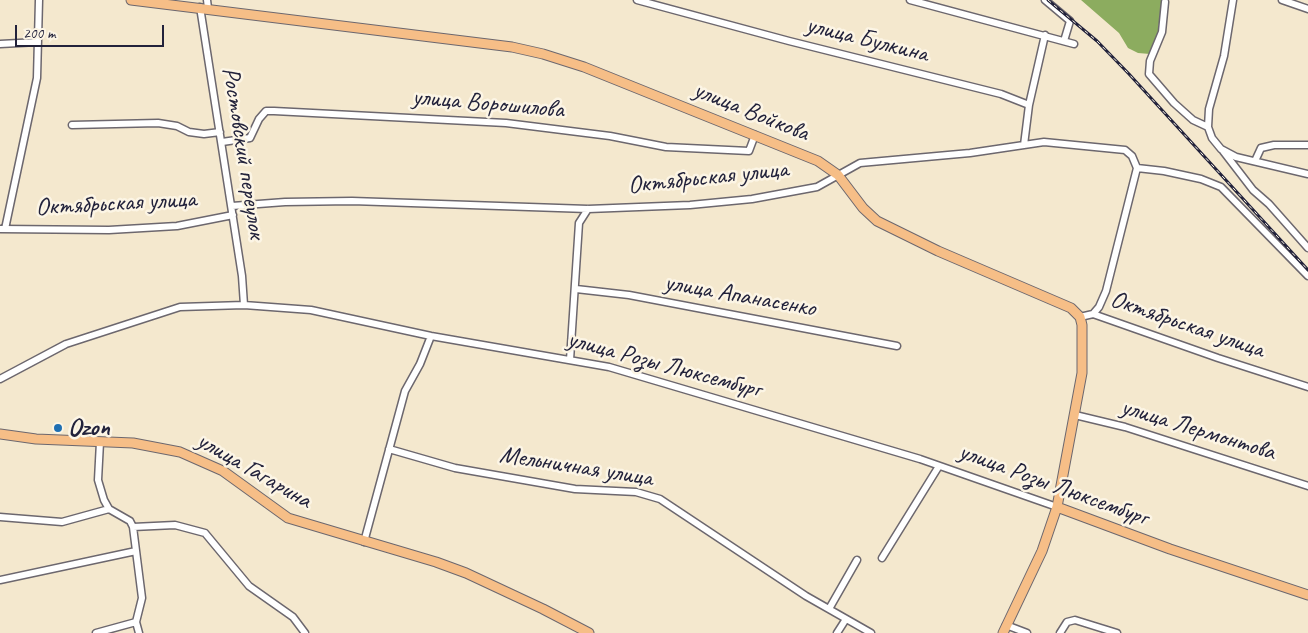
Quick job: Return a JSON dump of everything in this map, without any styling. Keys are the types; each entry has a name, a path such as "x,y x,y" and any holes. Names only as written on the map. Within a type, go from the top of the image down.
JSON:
{"main road":[{"name":"улица Войкова","path":"131,0 205,5 467,41 543,54 584,67 755,135 818,161 838,175"},
{"name":"Октябрьская улица","path":"838,175 863,208 876,221 938,251 1071,308 1080,317"},
{"path":"1005,629 1042,551 1057,507 1082,372 1080,317"},
{"name":"улица Гагарина","path":"0,434 36,438 134,443 180,452 223,471 288,518 436,562 466,573 589,633"},
{"name":"улица Розы Люксембург","path":"1057,507 1179,552 1308,595"}],"street":[{"path":"2,229 37,78 39,0"},
{"name":"улица Булкина","path":"637,0 789,41 1001,94 1029,105"},
{"path":"910,0 1074,44"},
{"path":"1045,0 1066,15 1070,21 1064,41"},
{"path":"1233,0 1224,56 1211,99 1208,127 1212,138 1253,190 1269,204 1308,248"},
{"path":"1282,0 1308,9"},
{"path":"1165,2 1162,32 1150,61 1149,74 1174,103 1193,120 1208,127"},
{"name":"Ростовский переулок","path":"205,5 220,132 242,276 244,305"},
{"path":"1024,145 1029,105 1045,35"},
{"path":"0,44 38,42"},
{"name":"улица Ворошилова","path":"222,142 250,138 259,119 266,111 274,110 506,123 610,136 666,146 749,151 755,135"},
{"path":"72,125 158,122 177,126 189,132 204,134 220,132"},
{"path":"838,175 860,163 970,153 1044,142 1125,150 1132,156 1137,168 1106,291 1099,307 1093,314"},
{"path":"1255,161 1261,148 1274,145 1308,145"},
{"path":"1221,149 1236,157 1308,174"},
{"path":"1137,168 1164,171 1201,179 1221,188 1308,276"},
{"name":"Октябрьская улица","path":"232,206 285,202 352,201 588,209 690,204 752,199 818,187 838,175"},
{"path":"570,360 579,223 588,209"},
{"name":"Октябрьская улица","path":"2,229 109,230 177,226 233,215"},
{"name":"улица Апанасенко","path":"576,289 629,295 897,346"},
{"name":"улица Розы Люксембург","path":"0,379 66,344 180,307 244,305 311,310 431,336 609,367 743,405 939,466 1057,507"},
{"name":"Октябрьская улица","path":"1080,317 1093,314 1308,387"},
{"path":"364,542 405,391 420,364 431,336"},
{"name":"улица Лермонтова","path":"1075,415 1125,427 1308,486"},
{"path":"100,442 98,480 104,500 109,509 130,521 133,527 142,598 136,622 139,633"},
{"name":"Мельничная улица","path":"389,449 464,469 575,490 636,492 660,499 829,609 872,633"},
{"path":"882,558 939,466"},
{"path":"0,517 62,522 109,509"},
{"path":"133,527 175,525 205,533 249,586 293,616 305,633"},
{"path":"0,580 136,551"},
{"path":"829,609 857,560"},
{"path":"838,633 846,619"},
{"path":"1060,633 1066,622 1075,620 1117,633"},
{"path":"96,633 136,622"},
{"path":"1005,629 1027,633"}],"green space":[{"path":"1081,0 1162,0 1157,38 1150,54 1138,53 1128,48 1119,33"}],"railway":[{"path":"1048,0 1097,41 1129,74 1308,270"}],"place":[{"name":"Ozon","path":"58,428"}]}
